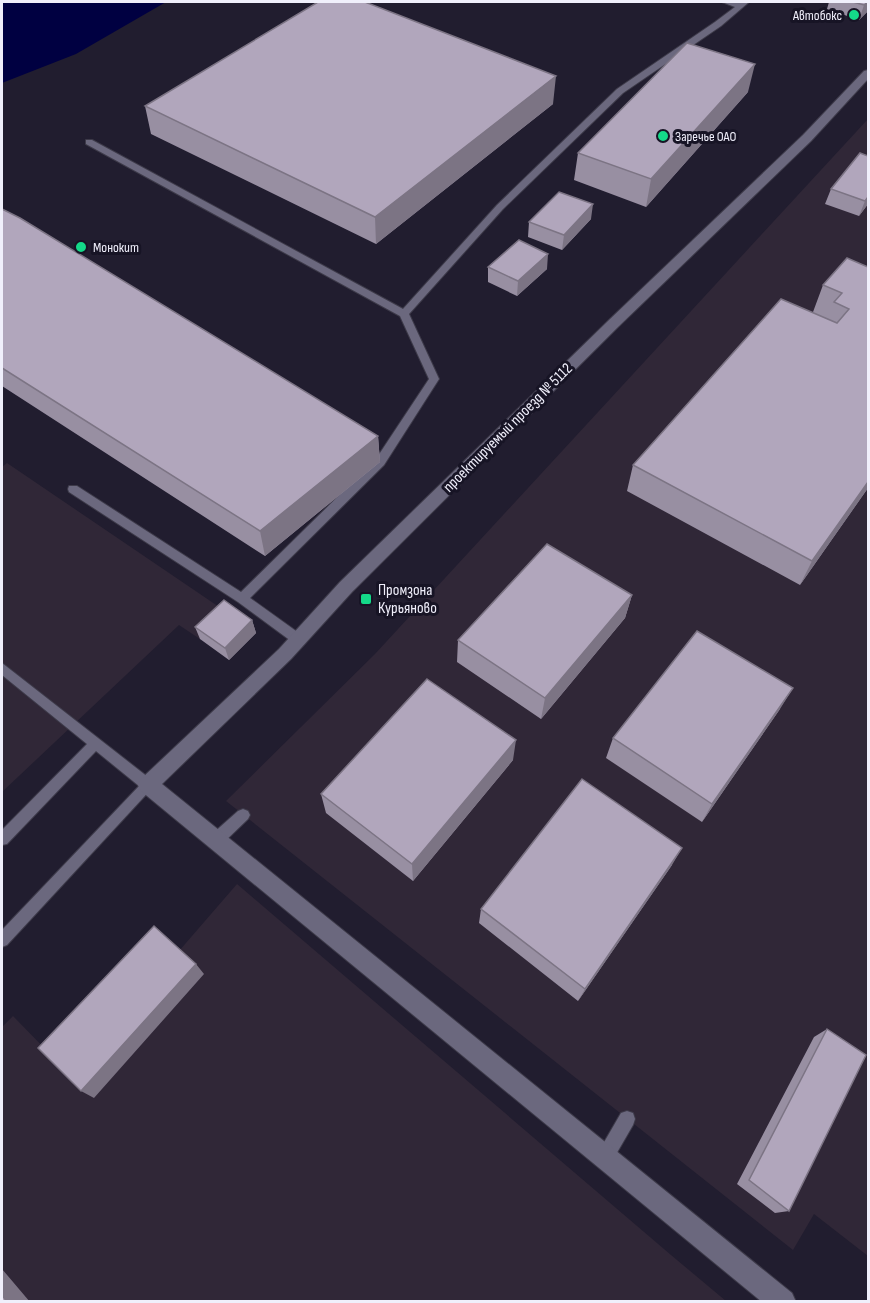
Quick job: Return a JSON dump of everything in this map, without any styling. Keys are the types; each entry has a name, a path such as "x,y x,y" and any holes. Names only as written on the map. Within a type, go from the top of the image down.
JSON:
{"street":[{"name":"проектируемый проезд № 5112","path":"148,785 299,640 346,587 613,324 807,138 868,73"},
{"path":"148,785 783,1302"}],"lane":[{"path":"726,2 743,4"},
{"path":"404,314 500,207 620,91 710,30 743,4"},
{"path":"89,142 404,314 434,379 380,462 242,599"},
{"path":"74,489 242,599 299,640"},
{"path":"2,668 148,785 2,940"},
{"path":"2,839 95,744"},
{"path":"216,840 243,814"},
{"path":"605,1157 627,1119"}],"shaded area":[{"path":"2,2 166,2 76,54 2,83"},
{"path":"868,119 868,1256 814,1214 793,1250 226,801 375,654"},
{"path":"7,463 228,613 200,639 179,625 2,792 2,467"},
{"path":"237,884 726,1301 2,1301 2,1027 13,1016 52,1056 179,951"}],"building":[{"path":"318,2 365,2 556,76 375,217 145,106"},
{"name":"Заречье ОАО","path":"687,43 755,64 651,179 578,153"},
{"path":"860,153 868,156 868,197 865,201 831,189"},
{"path":"559,192 593,204 564,235 529,222"},
{"path":"2,209 378,436 260,531 2,368"},
{"path":"519,240 548,254 518,281 488,267"},
{"path":"847,258 868,267 868,482 812,561 633,465 781,299 837,323 849,309 834,302 842,293 823,285"},
{"path":"547,544 632,595 545,698 458,640"},
{"path":"224,600 252,620 225,648 195,627"},
{"path":"697,631 793,688 712,804 613,738"},
{"path":"427,679 516,740 412,864 321,794"},
{"path":"582,779 682,848 585,989 481,909"},
{"path":"154,926 196,964 81,1091 38,1048"},
{"path":"827,1029 866,1055 789,1211 749,1180"}],"place":[{"name":"Автобокс","path":"854,15"},
{"name":"Заречье ОАО","path":"663,136"},
{"name":"Монокит","path":"81,247"},
{"name":"Промзона Курьяново","path":"366,599"}]}
